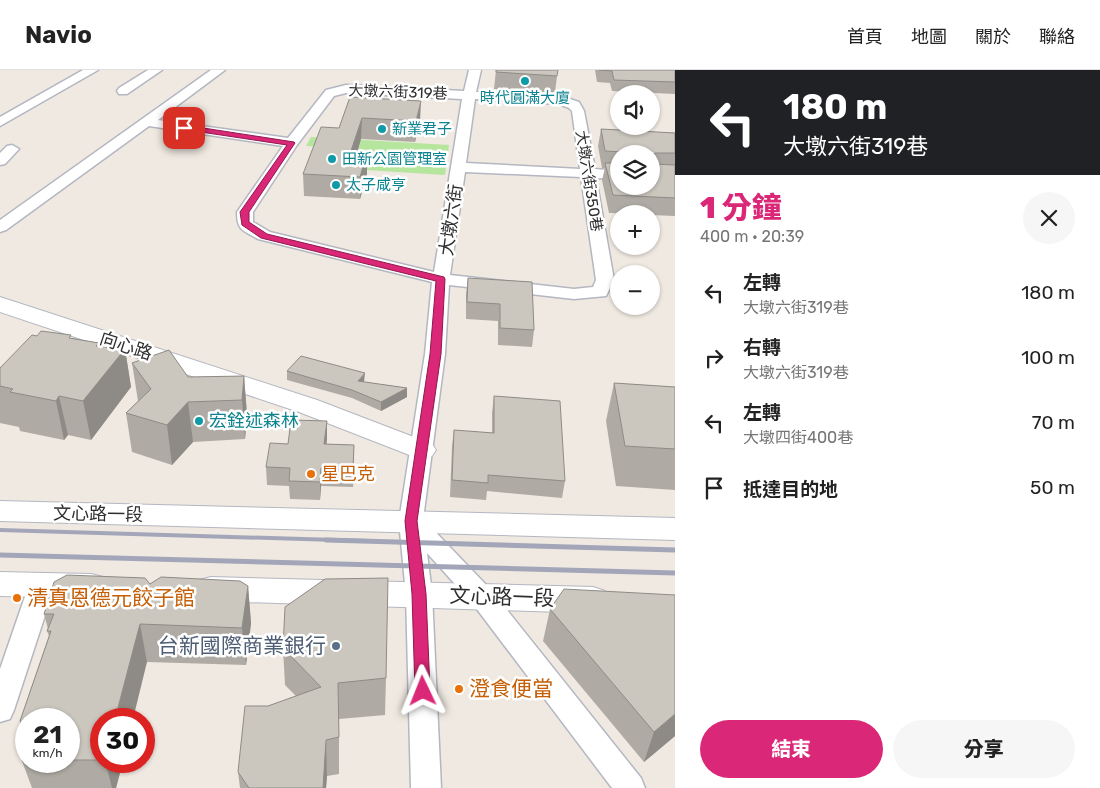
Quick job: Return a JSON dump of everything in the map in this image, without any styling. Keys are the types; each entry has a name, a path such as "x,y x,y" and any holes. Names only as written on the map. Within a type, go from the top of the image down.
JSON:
{"main road":[{"name":"向心路","path":"0,304 308,406 422,450"},
{"name":"文心路一段","path":"0,511 675,529"},
{"path":"0,584 119,587"},
{"name":"文心路一段","path":"187,588 627,600"}],"street":[{"path":"0,122 92,70"},
{"path":"123,91 156,70"},
{"path":"0,227 219,70"},
{"name":"大墩六街","path":"426,788 419,594 411,521 435,354 441,279 469,95 475,70"},
{"name":"大墩六街319巷","path":"441,279 264,236 245,224 245,212 292,143 330,93 346,89 469,95"},
{"name":"大墩六街350巷","path":"441,279 574,294 600,292 606,280 578,111 574,105 561,100 469,95"},
{"path":"148,122 292,143"},
{"path":"0,161 12,148"},
{"path":"458,167 610,175"},
{"path":"411,521 482,597 630,788"},
{"path":"0,710 42,585"}],"green space":[{"path":"311,137 449,145 445,175 366,170 371,150 306,146"}],"building":[{"path":"496,70 558,70 557,76 496,72"},
{"path":"599,70 675,70 675,82 614,80 612,71"},
{"path":"350,97 421,101 416,121 362,118 351,151 367,152 360,177 303,174 321,127 339,128"},
{"path":"601,129 610,129 610,135 660,135 660,132 675,133 675,153 660,153 660,145 610,145 610,151 605,151"},
{"path":"605,163 610,163 610,183"},
{"path":"660,164 675,165 675,198 613,195 660,195"},
{"path":"468,278 532,282 534,330 500,328 500,304 467,302"},
{"path":"41,331 71,335 69,338 99,343 96,346 125,349 83,401 59,396 56,401 10,392 13,389 0,386 0,368 32,335 37,336"},
{"path":"169,350 188,377 244,376 242,400 188,402 167,425 126,413 151,389 132,363"},
{"path":"301,356 365,373 358,381 407,388 381,402 352,390 287,371"},
{"path":"614,383 675,387 675,449 625,446"},
{"path":"494,396 560,401 565,481 488,475 488,483 452,480 454,430 494,433"},
{"path":"291,420 327,421 324,444 354,445 353,469 321,468 320,482 289,481 290,468 266,467 270,443 288,444"},
{"path":"67,575 145,578 150,584 161,577 240,581 248,586 242,628 140,624 118,708 90,708 90,760 80,760 80,708 24,708 51,631 47,631 54,614 44,614 54,582"},
{"path":"388,578 386,678 338,683 339,737 326,740 323,788 249,788 238,772 245,706 268,706 321,687 283,648 285,607 325,579"},
{"path":"564,589 675,595 675,714 654,732 550,609"}],"railway":[{"path":"0,530 369,541"},
{"path":"326,540 675,550"},
{"path":"0,555 675,573"}],"place":[{"name":"時代圓滿大廈","path":"525,81"},
{"name":"新業君子","path":"382,129"},
{"name":"田新公園管理室","path":"332,159"},
{"name":"太子咸亨","path":"336,185"},
{"name":"宏銓述森林","path":"199,421"},
{"name":"星巴克","path":"311,474"},
{"name":"清真恩德元餃子館","path":"17,598"},
{"name":"台新國際商業銀行","path":"336,646"},
{"name":"澄食便當","path":"459,689"}],"route":[{"path":"184,128 292,143 245,212 245,224 264,236 441,279 435,354 411,521 419,594 423,691"}]}
